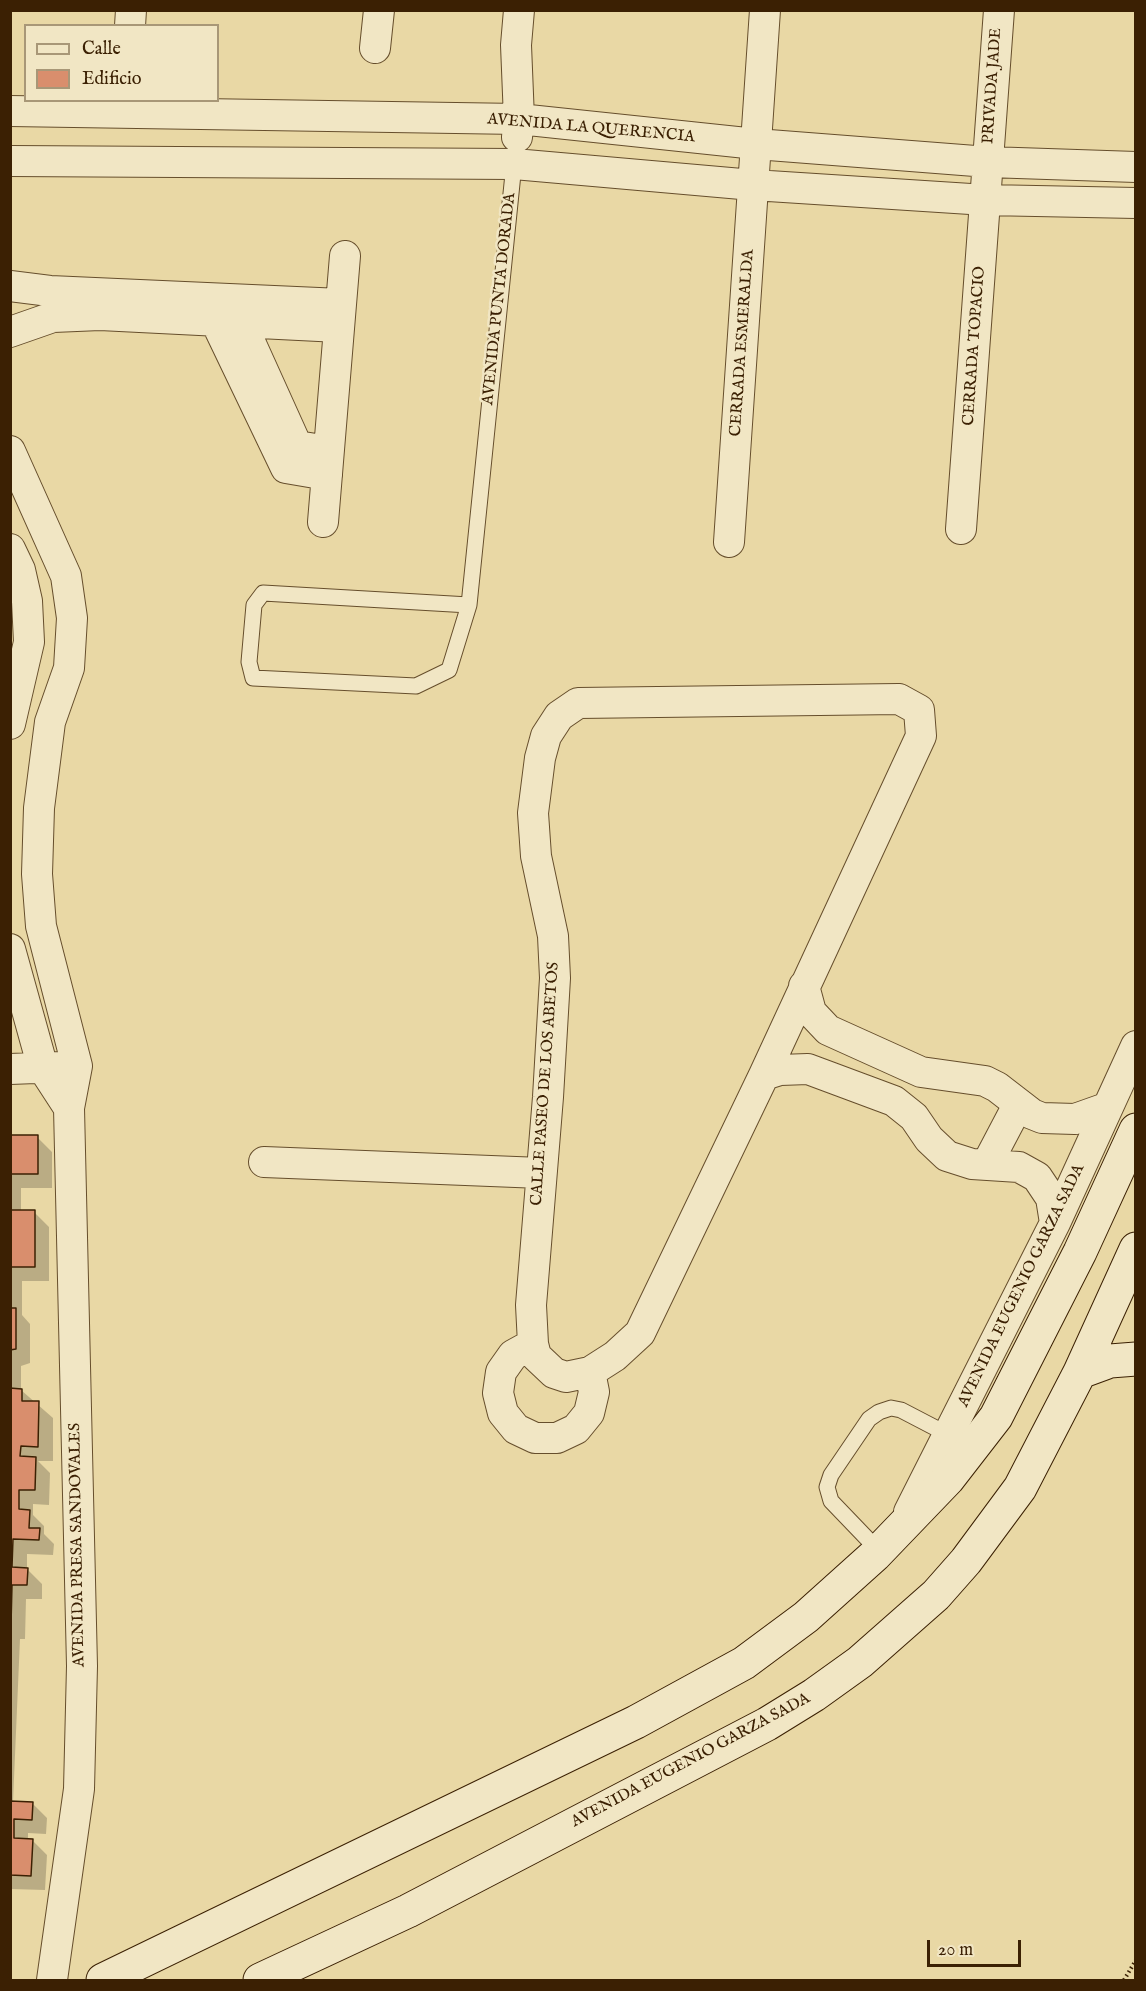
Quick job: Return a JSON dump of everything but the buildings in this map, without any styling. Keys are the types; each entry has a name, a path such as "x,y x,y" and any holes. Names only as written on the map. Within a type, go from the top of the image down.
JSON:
{"main road":[{"name":"AVENIDA EUGENIO GARZA SADA","path":"103,1980 636,1722 744,1663 806,1617 879,1551 948,1479 996,1417 1080,1252 1136,1130"},
{"name":"AVENIDA EUGENIO GARZA SADA","path":"260,1980 408,1911 767,1724 814,1695 860,1662 936,1595 994,1525 1020,1488 1080,1372 1136,1249"},
{"path":"1080,1372 1110,1361 1136,1359"}],"street":[{"path":"375,48 379,10"},
{"name":"AVENIDA PUNTA DORADA","path":"514,164 519,119 516,45 519,10"},
{"name":"CERRADA ESMERALDA","path":"729,542 765,10"},
{"name":"PRIVADA JADE","path":"988,162 999,10"},
{"path":"12,109 11,161 514,164 753,185 986,200 1136,203"},
{"name":"AVENIDA LA QUERENCIA","path":"12,109 519,119 756,144 988,162 1136,167"},
{"name":"CERRADA TOPACIO","path":"961,529 988,162"},
{"path":"322,522 345,256"},
{"path":"10,286 340,315"},
{"path":"10,332 53,317 100,315 228,322 340,315"},
{"path":"228,322 297,446 327,463"},
{"name":"AVENIDA PRESA SANDOVALES","path":"10,451 66,576 72,627 69,668 50,722 39,808 38,873 41,926 74,1053 69,1108 82,1666 79,1789 52,1980"},
{"path":"10,549 20,570 27,601 29,642 11,720 50,722"},
{"name":"CALLE PASEO DE LOS ABETOS","path":"899,699 920,710 921,736 764,1075 640,1333 615,1356 590,1372 566,1377 554,1373 536,1356 532,1344 531,1305 555,978 553,936 536,856 533,813 540,758 546,736 559,716 578,703 899,699"},
{"path":"10,949 29,1052 69,1108"},
{"path":"804,986 811,1012 828,1030 921,1072 985,1081 1003,1091 1018,1105 1042,1118 1063,1120 1087,1117 1106,1108"},
{"name":"AVENIDA EUGENIO GARZA SADA","path":"903,1524 1055,1223 1136,1046"},
{"path":"10,1069 29,1052 74,1053"},
{"path":"764,1075 795,1068 808,1069 884,1097 904,1109 929,1139 947,1156 966,1163 1019,1167 1036,1177 1051,1198 1055,1223"},
{"path":"987,1164 1018,1105"},
{"path":"264,1162 541,1173"},
{"path":"532,1344 513,1355 501,1372 498,1393 503,1413 516,1429 535,1438 557,1438 576,1429 589,1413 594,1392 590,1372"}],"lane":[{"name":"AVENIDA PUNTA DORADA","path":"469,605 263,593 254,605 249,662 253,678 416,686 449,670 469,605 514,164"},
{"path":"879,1551 831,1501 828,1487 831,1475 869,1419 879,1412 891,1408 902,1410 949,1435"}],"path":[{"path":"1124,1980 1136,1960"}]}
